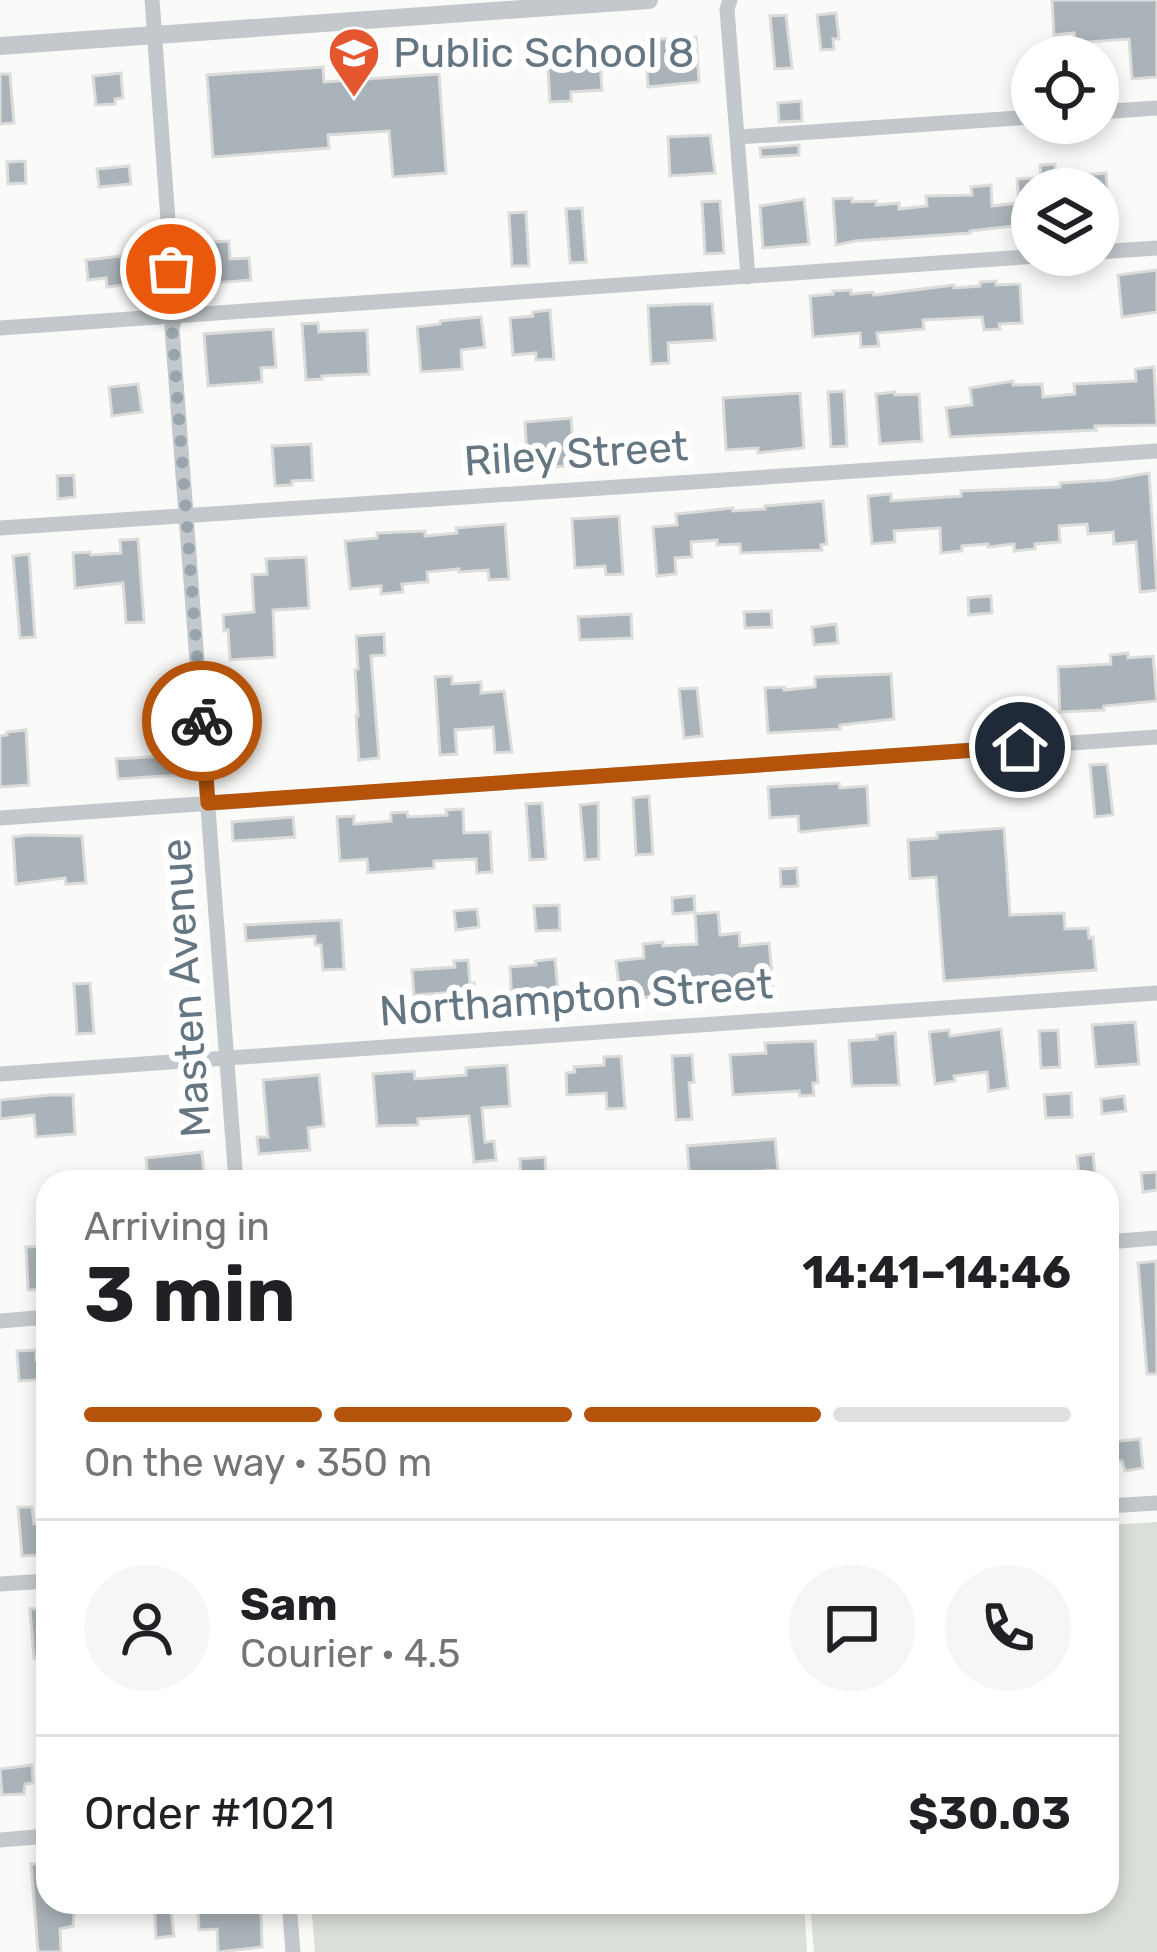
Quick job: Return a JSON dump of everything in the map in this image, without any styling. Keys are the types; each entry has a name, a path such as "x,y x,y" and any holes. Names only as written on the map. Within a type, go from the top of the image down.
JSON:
{"street":[{"name":"Masten Avenue","path":"152,0 235,1170"},
{"path":"0,46 649,0"},
{"path":"730,0 748,277"},
{"path":"1119,111 1157,108"},
{"path":"738,137 1011,118"},
{"path":"1119,251 1157,248"},
{"path":"0,328 1011,258"},
{"name":"Riley Street","path":"0,529 1157,452"},
{"path":"0,818 1157,737"},
{"name":"Northampton Street","path":"0,1073 1157,993"},
{"path":"1119,1241 1157,1238"},
{"path":"0,1321 36,1318"},
{"path":"1119,1505 1157,1503"},
{"path":"0,1584 36,1582"},
{"path":"0,1840 36,1837"},
{"path":"290,1914 292,1952"}],"shaded area":[{"path":"1157,1522 1157,1952 814,1952 811,1914 1119,1914 1119,1524"},
{"path":"312,1914 805,1914 807,1952 315,1952"}],"building":[{"path":"1052,0 1157,0 1157,77 1132,79 1129,39 1054,35"},
{"path":"836,13 839,39 833,39 834,49 821,50 817,15"},
{"path":"786,15 792,68 775,69 770,16"},
{"path":"696,37 699,82 648,87 645,40"},
{"path":"599,49 602,90 571,92 571,101 550,102 547,52"},
{"path":"323,67 324,82 439,74 446,173 393,177 389,131 328,135 329,148 213,157 207,75"},
{"path":"121,73 123,98 115,99 115,104 96,105 93,76"},
{"path":"0,74 10,74 14,123 0,124"},
{"path":"801,101 802,121 779,122 778,103"},
{"path":"710,135 715,173 670,176 668,137"},
{"path":"799,145 799,155 761,157 760,148"},
{"path":"25,161 26,183 8,184 7,162"},
{"path":"129,166 131,184 99,187 97,169"},
{"path":"991,185 992,206 1011,204 1011,226 836,245 833,199 899,203 899,209 927,206 926,196 972,195 971,187"},
{"path":"804,199 809,244 763,248 760,206"},
{"path":"720,201 724,253 705,254 702,202"},
{"path":"582,208 586,262 570,263 566,209"},
{"path":"526,212 529,266 512,266 509,213"},
{"path":"229,241 230,259 249,258 251,280 215,283 212,242"},
{"path":"121,256 124,285 107,287 106,278 88,280 86,260"},
{"path":"1157,270 1157,312 1122,317 1119,275"},
{"path":"996,281 996,285 1020,284 1022,323 984,330 982,317 923,320 924,329 877,333 879,346 861,347 860,333 813,337 810,296 851,290 851,294 874,295"},
{"path":"712,304 715,340 668,343 669,363 651,364 648,306"},
{"path":"550,310 554,359 536,360 536,353 513,355 510,318"},
{"path":"481,317 485,347 461,350 462,369 421,372 417,327"},
{"path":"318,323 319,332 367,330 369,374 306,380 302,324"},
{"path":"273,329 276,367 261,368 262,382 208,386 204,334"},
{"path":"1154,367 1157,425 950,437 946,408 972,405 970,388 1013,381 1013,385 1042,384 1043,397 1075,394 1074,384 1136,381 1135,369"},
{"path":"138,384 142,412 112,416 109,387"},
{"path":"844,391 847,446 831,447 828,392"},
{"path":"800,393 804,448 758,453 758,448 726,450 723,398"},
{"path":"876,394 919,394 922,441 880,444"},
{"path":"571,418 575,465 554,467 554,459 527,461 525,422"},
{"path":"311,444 313,480 275,486 272,446"},
{"path":"1149,473 1157,590 1140,592 1136,542 1114,544 1113,532 1088,534 1087,524 1059,526 1060,542 1014,551 1014,544 988,544 941,553 940,528 894,531 895,542 872,544 868,496 891,494 891,501 961,496 961,491 1060,487 1060,483"},
{"path":"74,475 75,497 58,499 57,476"},
{"path":"823,501 827,544 821,545 822,550 741,553 740,544 691,542 692,557 675,558 676,574 657,576 653,527 677,525 676,514"},
{"path":"619,516 623,574 606,575 605,566 575,568 572,519"},
{"path":"505,524 509,579 489,580 488,570 459,569 427,572 428,582 402,584 403,592 381,594 381,586 350,589 345,541 377,538 377,533 425,531 425,536"},
{"path":"138,539 144,622 126,623 123,583 75,588 73,553 121,553 120,540"},
{"path":"29,554 35,637 20,638 13,556"},
{"path":"306,557 309,608 273,610 275,657 230,660 223,615 254,612 252,575 267,574 266,559"},
{"path":"991,596 992,613 969,615 968,598"},
{"path":"771,611 772,627 745,628 744,612"},
{"path":"631,614 632,638 580,640 578,617"},
{"path":"836,624 838,643 814,645 812,627"},
{"path":"384,634 385,655 371,656 379,758 359,760 356,636"},
{"path":"1128,653 1128,658 1153,656 1157,701 1060,712 1058,667 1111,664 1110,655"},
{"path":"891,674 894,719 840,725 840,729 768,733 765,688 815,687 815,677"},
{"path":"452,676 452,684 481,682 481,693 504,691 512,752 495,753 493,727 455,730 457,754 440,755 435,677"},
{"path":"697,688 702,736 684,738 679,689"},
{"path":"26,730 29,785 0,787 0,736"},
{"path":"179,755 181,775 118,779 116,759"},
{"path":"1107,764 1113,815 1095,817 1090,765"},
{"path":"839,783 840,788 867,786 869,825 801,832 798,816 770,818 768,787"},
{"path":"649,796 653,854 636,855 633,798"},
{"path":"542,803 546,859 530,860 526,804"},
{"path":"598,803 599,859 585,860 580,805"},
{"path":"463,809 464,833 490,832 492,872 477,873 476,859 368,873 367,859 340,861 337,817 354,816 354,824 391,821 391,813 447,815 446,810"},
{"path":"293,817 295,837 233,841 232,822"},
{"path":"1004,828 1010,915 1064,913 1065,929 1088,928 1096,970 944,981 936,877 910,879 908,840"},
{"path":"82,836 86,883 66,884 65,878 16,884 13,837"},
{"path":"797,868 798,886 781,887 780,869"},
{"path":"694,896 695,912 673,914 672,898"},
{"path":"559,905 560,930 536,931 534,906"},
{"path":"477,909 479,927 456,930 454,911"},
{"path":"718,912 720,935 739,933 740,946 769,943 773,985 637,998 638,1002 621,1004 616,961 644,958 643,944 697,944 695,914"},
{"path":"341,920 344,969 323,970 321,945 315,945 315,936 246,941 245,925"},
{"path":"555,959 559,999 512,1003 510,967"},
{"path":"468,960 476,1014 459,1015 457,992 414,995 412,970 455,967 454,961"},
{"path":"90,983 94,1033 77,1034 74,984"},
{"path":"1135,1022 1139,1064 1096,1067 1092,1025"},
{"path":"1001,1029 1008,1088 989,1091 987,1072 935,1084 929,1032 949,1030 950,1036"},
{"path":"1058,1030 1060,1067 1041,1068 1039,1031"},
{"path":"895,1033 899,1085 852,1086 849,1041"},
{"path":"815,1041 818,1083 813,1083 814,1095 800,1096 799,1091 733,1095 730,1055 766,1053 765,1043"},
{"path":"692,1055 692,1119 676,1120 672,1056"},
{"path":"621,1056 625,1108 607,1109 606,1093 567,1095 566,1073 575,1072 574,1067 604,1065 604,1057"},
{"path":"507,1065 510,1106 482,1108 485,1142 494,1141 496,1160 474,1162 469,1116 377,1126 373,1074 414,1071 415,1079 466,1075 466,1068"},
{"path":"319,1075 324,1126 308,1128 310,1150 259,1154 257,1137 268,1137 263,1080"},
{"path":"1071,1093 1072,1117 1046,1118 1044,1095"},
{"path":"73,1095 75,1134 36,1137 34,1115 0,1119 0,1100"},
{"path":"1124,1096 1126,1111 1102,1114 1101,1099"},
{"path":"775,1139 778,1170 689,1170 687,1146"},
{"path":"202,1152 204,1170 147,1170 146,1158"},
{"path":"1093,1154 1095,1170 1079,1170 1077,1156"},
{"path":"545,1157 546,1170 520,1170 520,1159"},
{"path":"1157,1172 1157,1190 1143,1192 1141,1173"},
{"path":"26,1247 36,1247 36,1290 28,1290"},
{"path":"1156,1261 1157,1374 1147,1374 1138,1263"},
{"path":"36,1350 36,1380 19,1381 17,1351"},
{"path":"1140,1439 1143,1468 1125,1471 1119,1461 1119,1441"},
{"path":"18,1507 32,1507 36,1555 22,1556"},
{"path":"30,1609 36,1609 34,1658"},
{"path":"32,1765 33,1783 25,1784 24,1794 2,1795 0,1769"},
{"path":"31,1864 36,1864 36,1914 74,1914 73,1926 60,1929 61,1952 38,1952"},
{"path":"155,1914 171,1914 174,1936 156,1938"},
{"path":"198,1914 261,1914 262,1947 218,1952 217,1929 199,1930"}],"way so far":[{"path":"171,269 202,721"}],"place":[{"name":"Public School 8","path":"354,99"}],"route":[{"path":"202,721 208,803 1020,747"}]}
